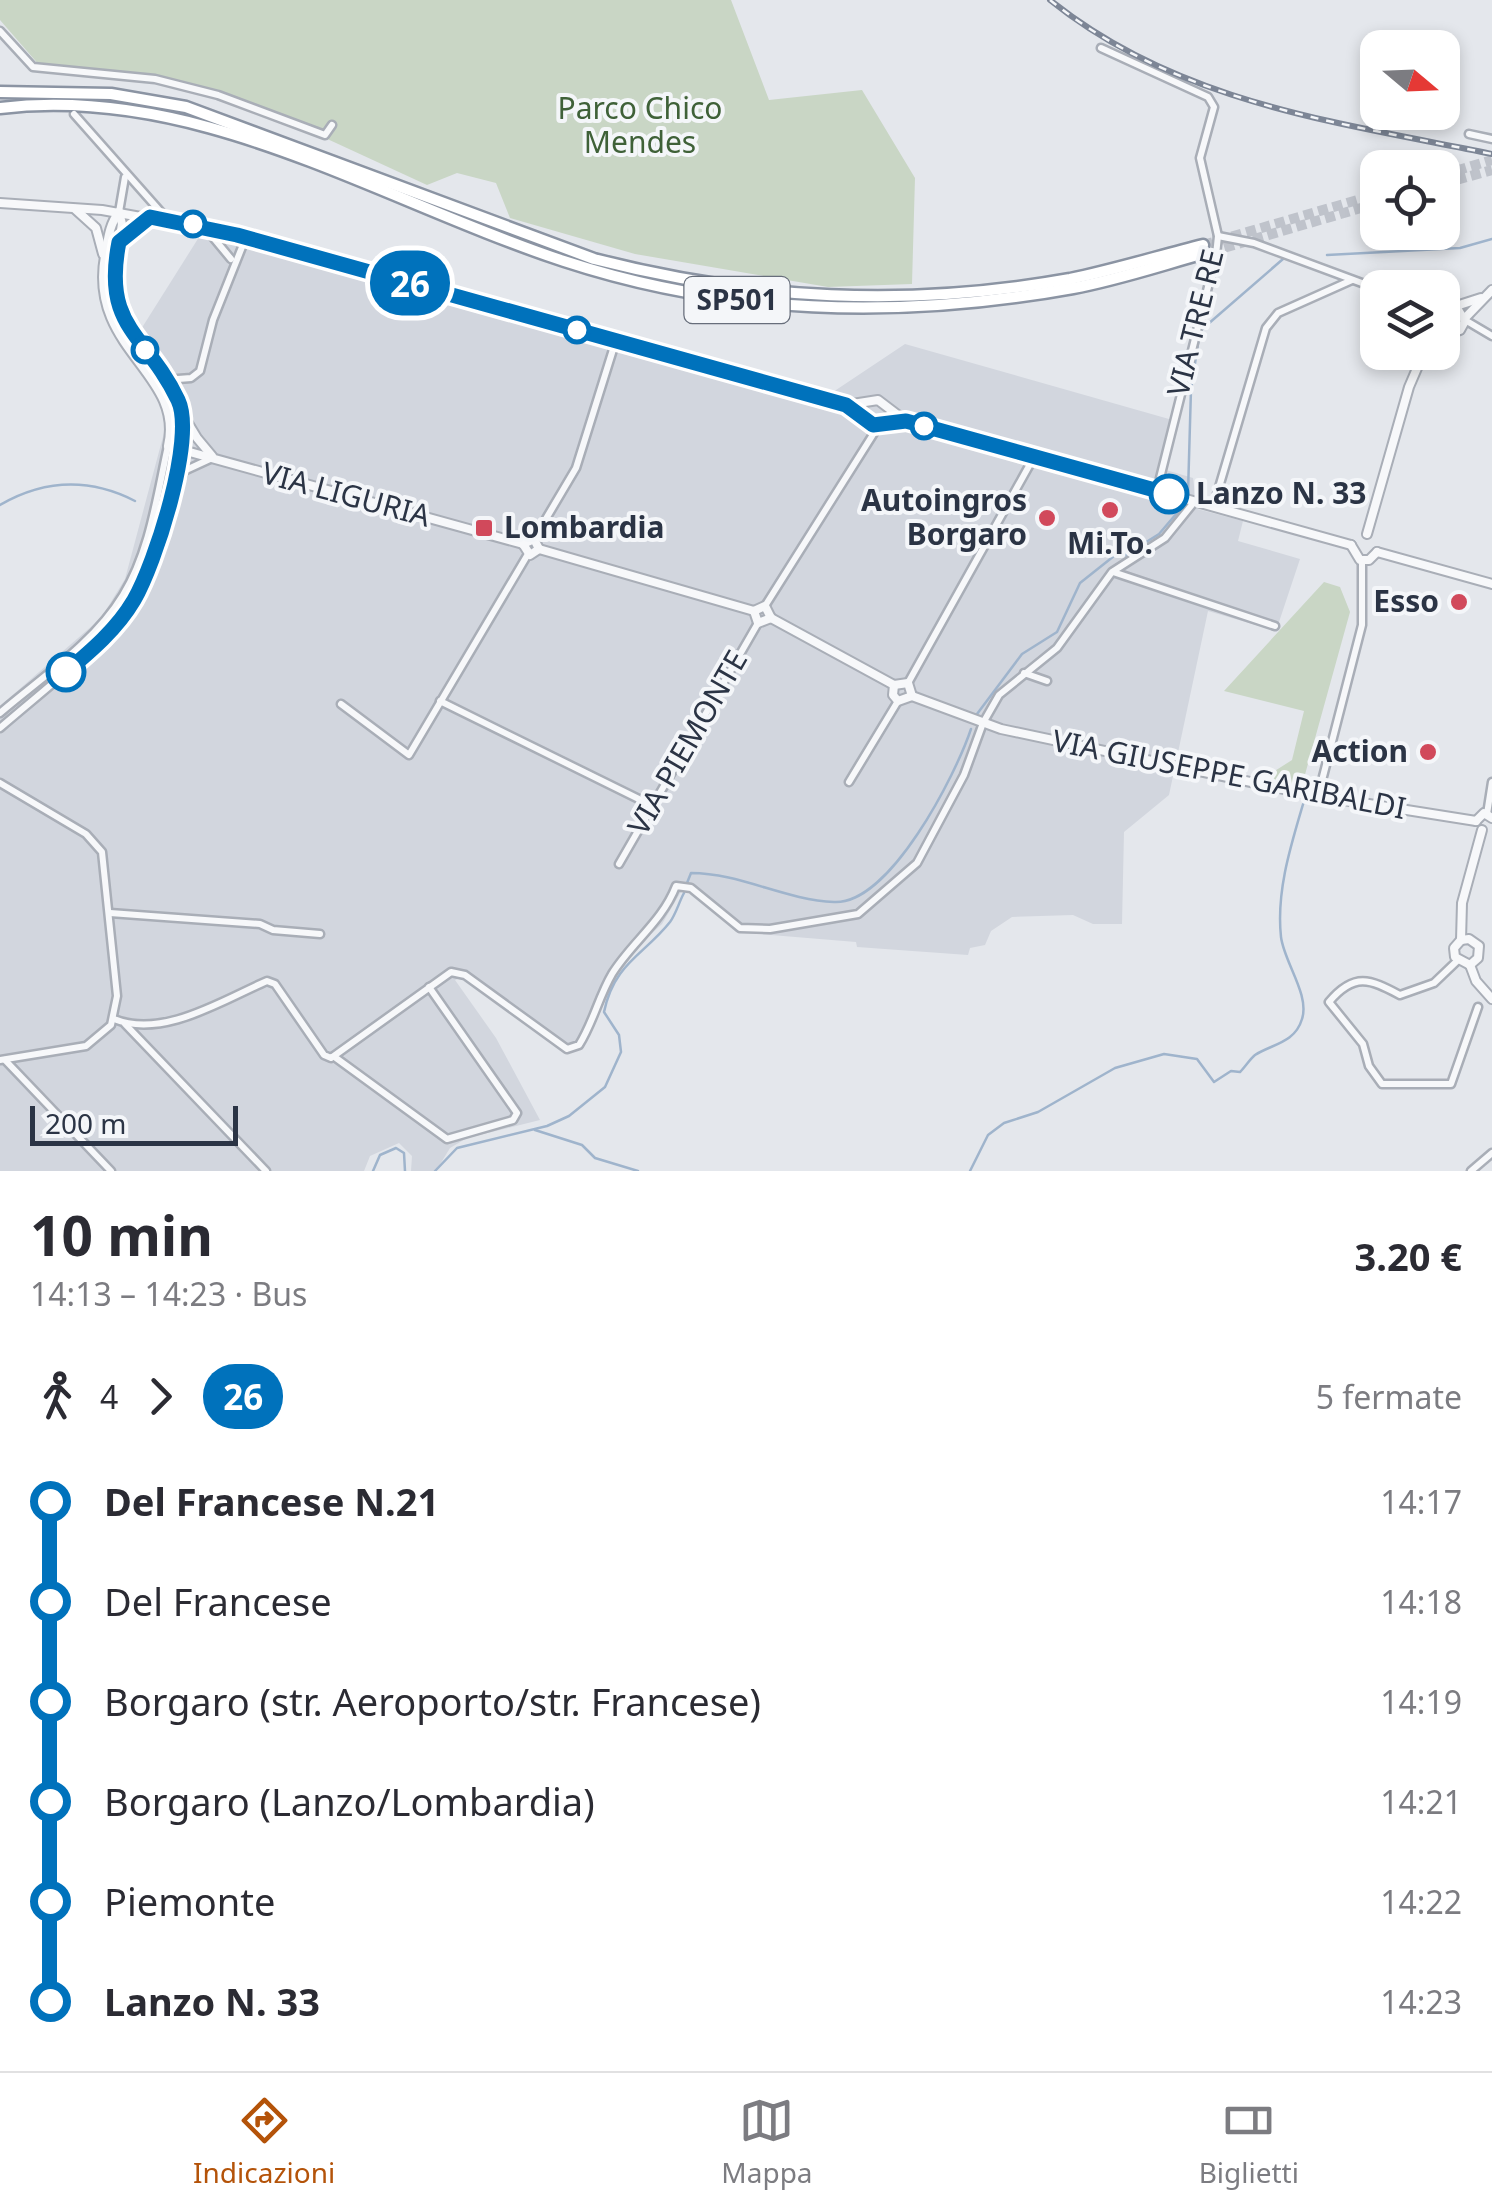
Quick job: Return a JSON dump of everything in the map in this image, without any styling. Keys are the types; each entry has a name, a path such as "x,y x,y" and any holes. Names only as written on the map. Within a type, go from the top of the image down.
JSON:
{"highway":[{"name":"SP501","path":"0,95 33,98 111,94 186,107 594,259 656,275 768,293 892,299 973,293 1073,278 1204,249"},
{"name":"SP501","path":"0,111 33,98"}],"street":[{"path":"0,31 34,67 155,80 218,95 325,134 332,126"},
{"name":"VIA TRE RE","path":"1101,48 1213,101 1200,158 1218,236 1157,490"},
{"path":"74,114 167,219"},
{"path":"1469,134 1492,139"},
{"path":"125,176 113,284 116,304 178,400 197,438 216,459"},
{"path":"0,203 71,206 201,226 846,405 865,419 906,421"},
{"path":"0,713 100,625 132,576 168,446 171,424 167,406 105,309 104,265 96,228 71,206"},
{"path":"104,265 112,222 119,212"},
{"path":"119,242 150,217"},
{"path":"201,226 222,244 231,259 232,273"},
{"path":"165,380 191,378 200,371 242,236"},
{"path":"231,259 242,236"},
{"path":"1218,236 1254,243 1360,283"},
{"path":"1217,494 1266,328 1278,313 1352,280"},
{"path":"1460,323 1492,290"},
{"path":"1460,305 1481,298"},
{"path":"1460,316 1488,334"},
{"path":"1460,333 1488,334"},
{"path":"528,554 524,544 534,539 576,468 616,340"},
{"path":"1367,534 1416,370"},
{"path":"162,526 180,449 183,424 178,400"},
{"path":"846,405 882,401 888,410 906,421 1351,545"},
{"path":"865,442 867,403"},
{"path":"341,704 409,755 528,554 539,549 754,610 765,606 888,410"},
{"name":"VIA LIGURIA","path":"168,446 524,544"},
{"path":"912,696 908,683 1034,456"},
{"path":"0,728 109,633 144,580 184,471 197,462 216,459"},
{"path":"334,1057 451,972 464,975 568,1049 583,1038 613,972 662,916 676,886 691,888 740,928 770,929 858,914 893,888 917,863 964,776 983,724 1000,695 1022,672 1057,648 1112,572 1165,538 1195,501"},
{"path":"1362,561 1353,555 1351,545 1357,536 1367,534 1376,541 1377,552"},
{"path":"534,539 539,549"},
{"path":"1362,561 1377,552 1492,584"},
{"path":"1310,795 1362,625 1362,561"},
{"path":"1112,572 1275,626"},
{"path":"132,576 144,580"},
{"path":"765,606 771,618 894,685 908,683"},
{"path":"754,610 758,623 771,618"},
{"name":"VIA PIEMONTE","path":"619,864 758,623"},
{"path":"100,625 109,633"},
{"path":"1022,672 1047,680"},
{"path":"894,685 893,695 898,701"},
{"path":"849,782 898,701 912,696 983,724"},
{"path":"18,698 26,706"},
{"path":"440,701 653,806"},
{"name":"VIA GIUSEPPE GARIBALDI","path":"983,724 1310,795 1479,826"},
{"path":"0,782 86,834 99,847 107,864 117,996 114,1019 102,1036 86,1046 2,1060"},
{"path":"1491,819 1492,782"},
{"path":"1457,961 1454,948 1461,940 1462,903 1479,826 1491,819"},
{"path":"1479,826 1491,819"},
{"path":"110,914 260,924 273,930 320,934"},
{"path":"1461,940 1474,940 1480,949 1470,965"},
{"path":"1457,961 1470,965"},
{"path":"1457,961 1421,990 1400,995 1370,979 1357,982 1329,1002 1363,1044 1376,1078 1391,1088 1451,1084 1478,1007"},
{"path":"1470,965 1476,981 1492,999"},
{"path":"114,1019 138,1025 184,1017 267,981 275,984 324,1055 334,1057 447,1138 513,1120 517,1112 430,986"},
{"path":"124,1023 266,1171"},
{"path":"2,1060 111,1171"},
{"path":"1471,1171 1492,1153"}],"shaded area":[{"path":"206,226 502,302 830,394 905,344 1176,421 1166,470 1193,478 1197,509 1243,521 1238,541 1300,559 1276,631 1208,611 1169,795 1124,832 1122,924 1093,924 1073,915 1012,917 991,931 985,945 970,948 968,955 857,947 856,942 736,932 692,892 682,890 662,924 627,956 583,1047 567,1052 462,977 455,980 496,1038 540,1120 467,1138 450,1148 436,1171 411,1171 412,1156 399,1143 370,1156 364,1171 0,1171 0,706 101,618 125,579 176,388 138,334"}],"green space":[{"name":"Parco Chico Mendes","path":"0,0 731,0 769,100 862,90 915,178 912,284 828,287 635,254 510,218 496,183 457,173 427,185 258,107 134,75 40,66 0,20"},
{"path":"1324,582 1340,587 1350,612 1301,789 1265,782 1267,776 1292,760 1304,711 1224,691"}],"waterway":[{"path":"1327,255 1460,248 1492,239"},
{"path":"1188,493 1191,389 1200,331 1283,259"},
{"path":"0,505 34,490 68,485 101,488 135,501"},
{"path":"977,714 1022,654 1057,632 1080,583 1114,556 1124,556 1159,534 1183,506"},
{"path":"687,883 691,873 709,874 816,900 834,902 855,897 877,883 918,834 971,729"},
{"path":"970,1171 988,1135 1004,1123 1038,1112 1115,1068 1164,1054 1197,1059 1214,1082 1231,1071 1240,1072 1255,1055 1294,1033 1302,1019 1303,1000 1283,947 1280,920 1286,868 1304,801"},
{"path":"435,1171 457,1148 547,1126 569,1116 605,1087 621,1052 619,1035 604,1012 609,995 622,971 670,922 684,893"},
{"path":"535,1130 582,1145 595,1158 638,1171"},
{"path":"373,1171 380,1155 396,1148 404,1153 405,1171"}],"tunnel":[{"path":"1460,170 1492,160"},
{"path":"1460,179 1492,170"},
{"path":"1203,245 1360,199"},
{"path":"1210,252 1360,208"}],"railway":[{"path":"1050,0 1099,35 1205,86 1317,118 1492,154"}],"bus line":[{"name":"26","path":"66,672 104,638 142,584 183,436 178,400 124,320 114,294 119,242 131,228 150,217 237,235 846,405 873,425 886,420 906,421 1169,494"}],"place":[{"name":"Lanzo N. 33","path":"1169,494"},
{"name":"Mi.To.","path":"1110,510"},
{"name":"Autoingros Borgaro","path":"1047,518"},
{"name":"Lombardia","path":"484,528"},
{"name":"Esso","path":"1459,602"},
{"name":"Action","path":"1428,752"}]}
